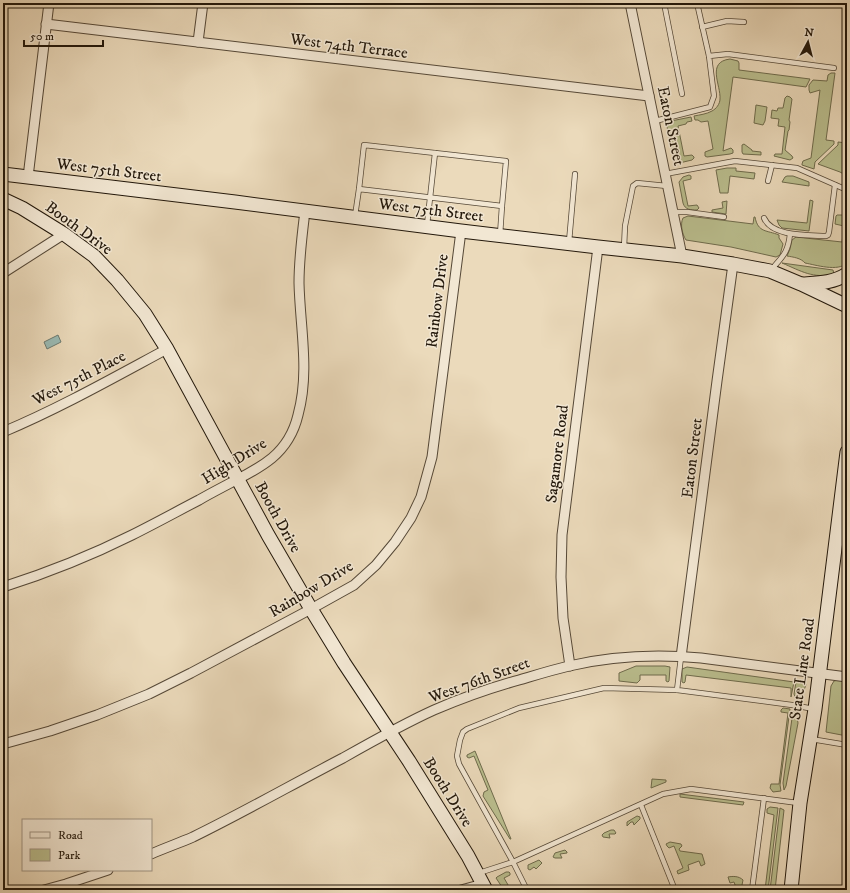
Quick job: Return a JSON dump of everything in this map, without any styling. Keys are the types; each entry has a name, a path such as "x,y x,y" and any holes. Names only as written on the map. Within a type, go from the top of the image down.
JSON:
{"main road":[{"name":"West 75th Street","path":"3,174 305,211 461,232 682,256 770,271 847,306"},
{"name":"Booth Drive","path":"3,199 22,208 64,234 94,256 117,280 145,314 167,349 268,535 311,609 409,761 464,849 482,882"},
{"path":"801,284 828,282 837,280 847,274"},
{"name":"State Line Road","path":"791,890 800,803 815,709 847,452"}],"street":[{"path":"28,177 49,3"},
{"path":"198,42 203,3"},
{"name":"Eaton Street","path":"630,3 682,256"},
{"name":"West 74th Terrace","path":"46,24 649,96"},
{"name":"High Drive","path":"3,587 94,553 132,535 265,464 281,450 294,430 303,388 300,255 305,211"},
{"name":"Rainbow Drive","path":"3,744 50,731 97,715 149,694 354,585 376,566 395,542 411,518 421,497 432,458 461,232"},
{"path":"3,274 64,234"},
{"name":"Sagamore Road","path":"570,666 563,618 561,577 562,535 598,247"},
{"name":"Eaton Street","path":"681,656 733,264"},
{"name":"West 75th Place","path":"3,432 44,414 167,349"},
{"name":"West 76th Street","path":"152,854 192,837 260,803 390,732 434,711 464,698 546,672 570,666 607,660 634,657 681,656 847,677"},
{"path":"44,890 105,871"},
{"path":"461,890 482,882"}],"lane":[{"path":"664,3 682,94"},
{"path":"655,121 710,107 714,96 709,56 698,3"},
{"path":"702,27 727,21 744,22"},
{"path":"709,56 728,54 834,68"},
{"path":"354,218 364,145 506,161 500,236"},
{"path":"427,227 435,153"},
{"path":"666,174 736,161 797,168 847,190"},
{"path":"768,181 772,165"},
{"path":"569,244 575,174"},
{"path":"624,250 625,226 633,186 637,183 668,186"},
{"path":"764,218 773,229 778,231 790,234 826,236 828,235 835,185"},
{"path":"358,189 502,206"},
{"path":"673,212 687,212 724,217"},
{"path":"770,271 786,252 790,234"},
{"path":"677,690 681,656"},
{"path":"527,890 459,764 457,756 460,740 463,732 470,727 519,708 596,689 610,688 677,690 815,709"},
{"path":"810,739 847,746"},
{"path":"482,882 513,862 663,794 691,789 800,803"},
{"path":"752,890 764,798"},
{"path":"640,805 676,890"}],"green space":[{"path":"730,59 738,61 739,70 810,79 806,87 733,77 723,151 731,148 733,153 707,157 705,156 705,152 713,149 708,121 701,122 695,120 694,116 710,112 718,106 720,93 716,75 718,65 723,61"},
{"path":"835,73 826,140 834,141 834,144 815,162 814,169 802,165 803,161 811,158 820,90 810,93 809,85 813,80 827,81 828,75"},
{"path":"787,96 792,99 789,130 785,150 793,158 790,160 774,156 775,154 782,154 785,127 778,126 779,119 771,118 772,110 777,111 778,108 783,108 785,98"},
{"path":"756,105 767,107 763,125 754,123"},
{"path":"691,117 692,121 678,126 684,156 692,155 694,158 692,160 675,164 666,122"},
{"path":"838,142 847,143 847,176 818,164 838,145"},
{"path":"744,144 752,151 761,152 761,155 743,154 742,145"},
{"path":"736,168 736,171 755,173 754,179 730,176 728,193 720,193 716,170"},
{"path":"689,175 691,176 691,179 683,181 688,206 697,205 699,208 697,210 690,210 683,203 679,182 683,177"},
{"path":"787,176 793,176 809,182 809,186 782,182"},
{"path":"810,200 813,201 809,231 782,228 779,225 777,220 807,223"},
{"path":"727,201 726,214 712,212 712,210 723,208 722,202"},
{"path":"847,203 847,263 838,267 827,267 805,263 794,257 787,256 792,240 796,237 842,242 844,226 835,224 836,216 845,215"},
{"path":"688,216 753,224 755,217 758,226 764,230 779,235 779,238 783,244 780,255 776,257 731,247 686,240 682,223 683,218"},
{"path":"782,263 833,270 834,274 820,276 813,275"},
{"path":"636,666 670,667 669,681 666,681 666,675 640,675 640,680 637,683 619,681 619,673"},
{"path":"687,667 794,682 791,697 791,688 686,675 684,683 682,682 682,669"},
{"path":"834,681 847,681 847,736 826,732 831,686"},
{"path":"796,682 806,684 802,692 795,697 794,694"},
{"path":"783,708 790,709 780,785 781,791 773,792 770,788 771,784 779,784 788,713 781,712"},
{"path":"793,711 797,717 798,723 784,790 783,783"},
{"path":"475,751 511,839 483,796 484,792 488,790 474,756 469,758 467,757 467,755"},
{"path":"652,779 666,780 666,782 651,788"},
{"path":"680,794 744,802 743,805 680,797"},
{"path":"770,807 778,808 768,890 765,890 774,815 767,813 767,809"},
{"path":"780,808 784,810 775,890 770,890"},
{"path":"637,816 640,817 640,819 634,825 633,822 631,822 627,826 627,822"},
{"path":"614,830 616,833 609,834 610,838 603,837 602,835 604,833"},
{"path":"670,842 681,844 682,846 679,849 680,851 702,854 705,864 701,866 699,861 688,865 689,870 678,874 677,871 683,868 674,846 669,848 666,844"},
{"path":"565,850 567,853 560,854 562,858 553,857 555,853"},
{"path":"539,860 542,863 536,869 534,867 530,870 528,869 528,865"},
{"path":"506,872 510,873 510,875 504,878 511,890 504,890 496,878"},
{"path":"732,876 743,880 741,890 737,890 734,882 730,883 728,877"}],"water":[{"path":"58,335 61,342 47,349 44,342"}]}
